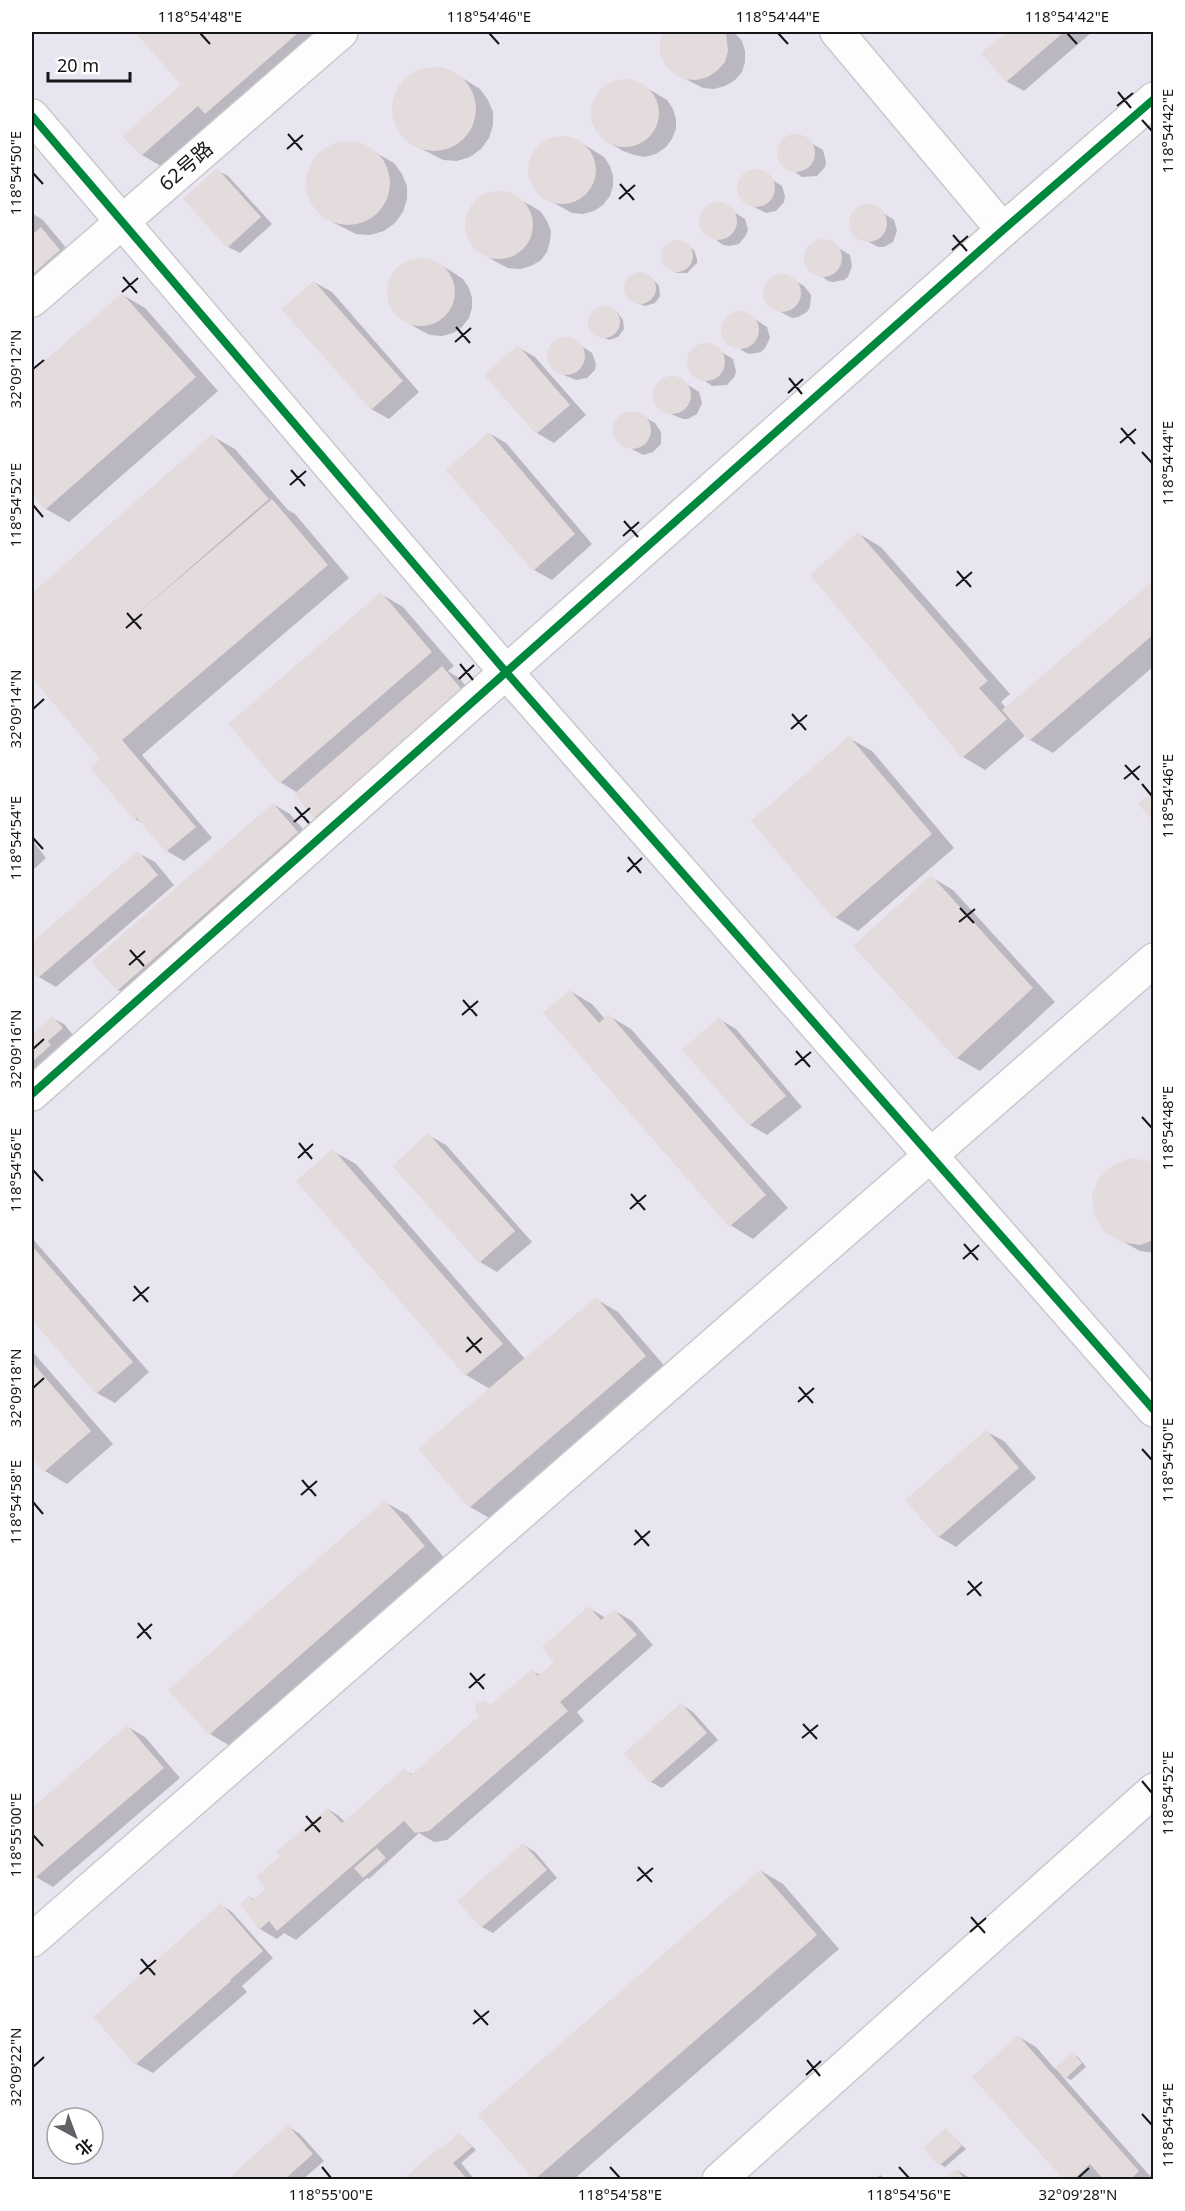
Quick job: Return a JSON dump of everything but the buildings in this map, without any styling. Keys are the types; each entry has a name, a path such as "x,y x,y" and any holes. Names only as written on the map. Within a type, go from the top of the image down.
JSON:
{"street":[{"name":"62号路","path":"32,300 341,32"},
{"path":"837,32 1003,230"},
{"path":"32,1094 1003,230 1154,99"},
{"path":"32,116 506,672 1154,1410"},
{"path":"32,1940 929,1154 1154,960"},
{"path":"719,2180 1154,1790"}],"shaded area":[{"path":"32,32 1153,32 1153,2179 32,2180"}],"cycle path":[{"path":"32,1094 1003,230 1154,99"},
{"path":"32,116 506,672 1154,1410"}]}
